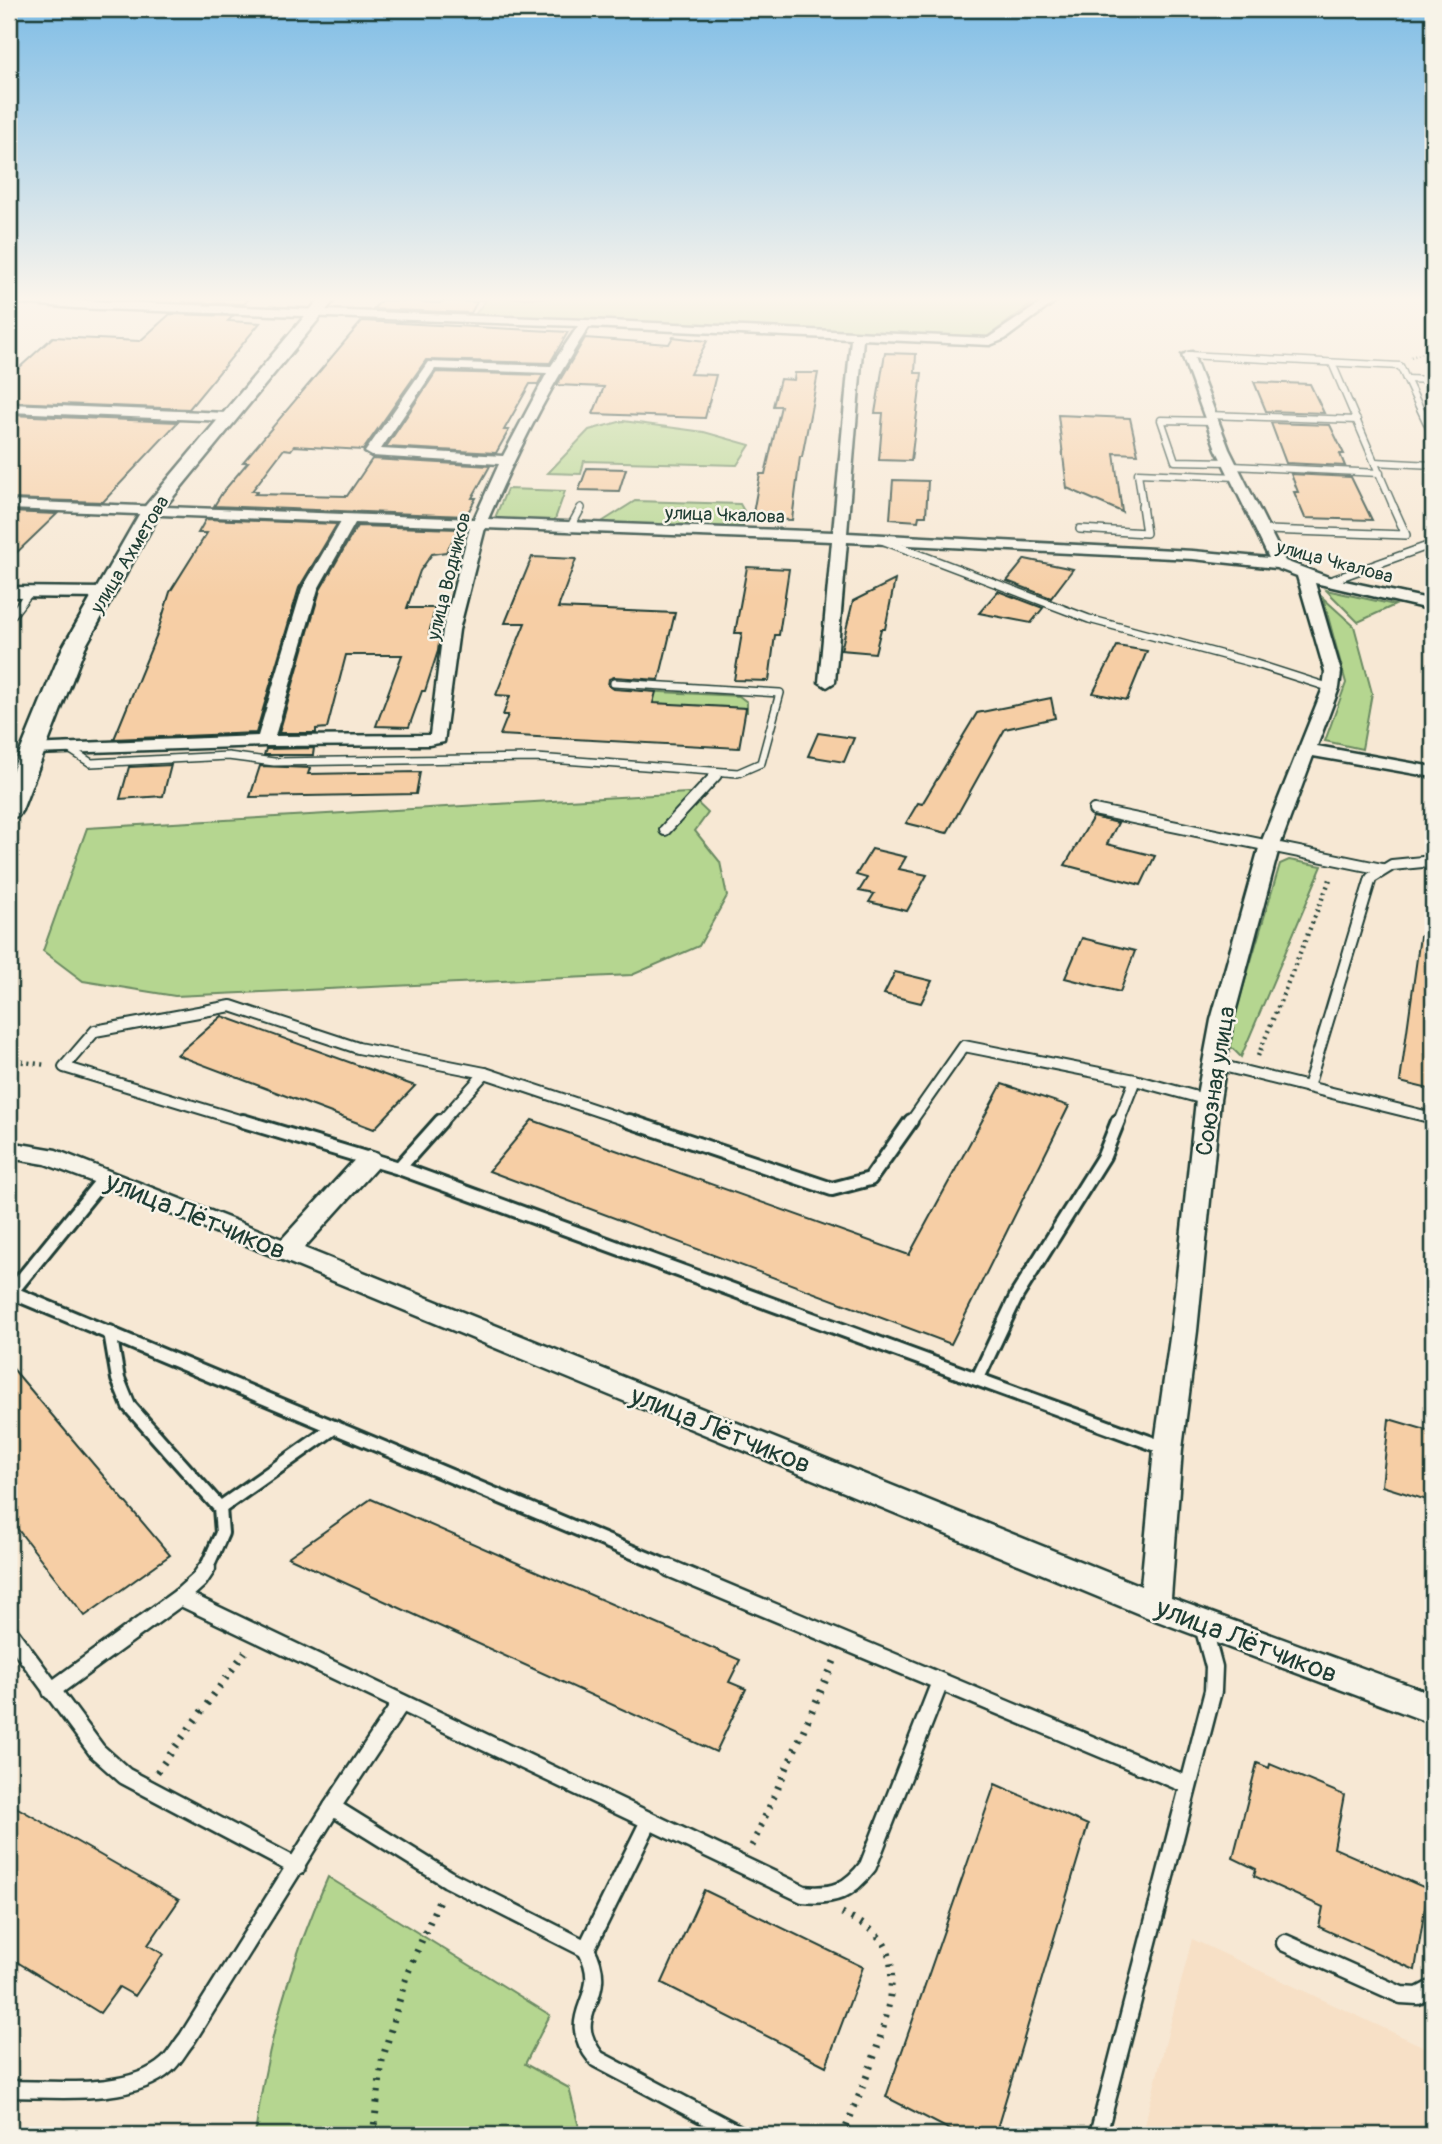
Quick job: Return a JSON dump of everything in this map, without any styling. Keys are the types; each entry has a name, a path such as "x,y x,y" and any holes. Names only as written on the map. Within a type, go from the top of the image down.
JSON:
{"main road":[{"name":"улица Ахметова","path":"9,810 74,648 150,511 243,398"}],"street":[{"path":"409,398 372,452 508,460"},
{"name":"улица Водников","path":"438,738 451,631 478,525 540,398"},
{"path":"827,682 853,398"},
{"path":"1203,398 1233,469 1267,530 1279,564"},
{"path":"9,408 227,417"},
{"name":"улица Чкалова","path":"9,505 841,537 1193,555 1279,564 1305,576 1327,582 1433,605"},
{"path":"265,741 310,589 350,518"},
{"name":"Союзная улица","path":"1155,1606 1168,1449 1184,1331 1208,1100 1222,1020 1270,846 1331,688 1333,672 1305,576"},
{"path":"9,593 104,593"},
{"path":"34,749 438,738"},
{"path":"1308,750 1433,772"},
{"name":"улица Лётчиков","path":"9,1150 48,1157 104,1177 1155,1606 1433,1709"},
{"path":"285,1252 369,1160"}],"lane":[{"path":"1267,530 1406,535 1347,398"},
{"path":"1415,398 1433,436"},
{"path":"1233,469 1175,461 1161,420 1357,420"},
{"path":"1375,462 1433,464"},
{"path":"1080,529 1146,533 1138,473 1233,469 1380,473"},
{"path":"570,528 581,508"},
{"path":"879,539 1089,619 1253,663 1331,688"},
{"path":"1327,582 1433,544"},
{"path":"9,619 29,593"},
{"path":"68,748 91,763 228,756 274,762 537,758 738,774 761,763 780,693 614,683"},
{"path":"665,830 718,772"},
{"path":"1094,810 1382,869"},
{"path":"1308,1087 1371,878 1382,869 1408,861 1433,861"},
{"path":"1168,1449 399,1168 64,1067 95,1031 231,1006 358,1048 485,1073 832,1189 870,1179 964,1046 1135,1080 1208,1100"},
{"path":"1214,1064 1433,1118"},
{"path":"399,1168 485,1073"},
{"path":"978,1378 1017,1295 1104,1156 1135,1080"},
{"path":"104,1177 10,1293 110,1332 1188,1785"},
{"path":"51,1691 180,1597 199,1580 212,1561 222,1533 220,1508 128,1406 116,1380 110,1332"},
{"path":"220,1508 335,1427"},
{"path":"180,1597 803,1894 832,1897 853,1888 868,1866 940,1682"},
{"path":"1098,2135 1215,1677 1202,1623"},
{"path":"9,1632 97,1751 125,1776 297,1867"},
{"path":"9,2089 122,2086 142,2082 166,2066 187,2039 297,1867 332,1807 401,1703"},
{"path":"332,1807 448,1878 586,1949 595,1961 598,1973 597,1985 582,2016 582,2035 588,2050 597,2059 741,2135"},
{"path":"586,1949 649,1821"},
{"path":"1285,1943 1401,1995 1418,1996 1433,1988"}],"path":[{"path":"1251,1073 1338,859"},
{"path":"9,1060 64,1067"},
{"path":"146,1787 258,1634"},
{"path":"743,1866 843,1641"},
{"path":"373,2135 383,2061 406,1977 448,1878"},
{"path":"803,1894 861,1923 886,1949 894,1974 889,2007 843,2135"}],"shaded area":[{"path":"1192,1939 1433,2051 1433,2135 1142,2135"}],"green space":[{"path":"623,421 704,432 750,445 737,465 584,461 581,474 548,473 589,430"},
{"path":"507,489 565,491 554,522 494,520"},
{"path":"635,501 740,504 744,511 743,528 600,523"},
{"path":"1326,590 1395,605 1358,622"},
{"path":"1323,598 1354,626 1372,693 1362,749 1325,741 1346,683"},
{"path":"603,689 739,696 747,702 747,712 583,703"},
{"path":"687,793 708,813 695,831 720,862 727,896 699,946 632,975 175,996 83,981 43,951 87,828"},
{"path":"1289,860 1322,866 1241,1057 1231,1047 1228,1038 1280,864"},
{"path":"328,1877 550,2015 525,2064 569,2088 581,2135 255,2135 266,2068 282,2003 302,1941"}],"building":[{"path":"9,398 198,398 189,409 9,402"},
{"path":"297,398 399,398 363,450 294,446 291,450 284,449 252,491 258,491 255,494 347,496 372,459 490,466 472,498 476,498 466,516 214,506 248,462 243,462"},
{"path":"419,398 522,398 504,430 509,430 496,453 386,447"},
{"path":"599,398 710,398 705,418 593,414"},
{"path":"775,398 813,398 800,457 792,520 752,519 760,474 765,474 781,406 773,406"},
{"path":"877,398 919,398 911,461 879,460 883,413 875,413"},
{"path":"1261,398 1317,398 1324,413 1266,411"},
{"path":"9,415 178,422 103,502 9,499"},
{"path":"1058,415 1130,418 1138,454 1114,453 1122,512 1067,488"},
{"path":"1271,423 1330,425 1344,454 1340,454 1345,466 1286,463"},
{"path":"587,468 626,469 619,491 579,490"},
{"path":"1291,474 1351,477 1372,520 1305,518 1294,492 1298,492"},
{"path":"893,480 928,481 926,516 919,516 918,521 890,519"},
{"path":"9,512 57,514 9,560"},
{"path":"206,519 337,524 299,588 256,733 114,739 157,634 170,592 207,533 198,533"},
{"path":"357,526 459,529 446,552 432,554 420,571 407,608 435,608 429,634 440,634 438,651 425,691 422,691 409,727 376,726 402,655 346,655 327,728 316,729 316,733 279,733 320,590"},
{"path":"532,557 576,559 558,608 675,613 659,680 614,677 609,679 608,685 614,689 656,692 653,703 746,708 739,748 500,735 508,715 503,715 510,696 496,695 525,623 505,623"},
{"path":"1025,559 1073,569 1051,598 1007,581"},
{"path":"747,567 789,569 779,635 775,635 769,681 734,680 742,633 735,633"},
{"path":"895,580 885,629 881,629 875,653 841,650 853,601"},
{"path":"998,591 1043,608 1031,623 979,613"},
{"path":"1117,646 1147,651 1127,700 1093,693"},
{"path":"1051,698 1055,718 1005,729 947,833 906,823 918,803 922,804 977,713"},
{"path":"818,733 854,738 844,762 808,756"},
{"path":"314,748 313,755 264,755 266,749"},
{"path":"171,765 163,796 120,799 129,767"},
{"path":"260,766 310,768 308,774 420,772 416,794 250,797"},
{"path":"1093,817 1118,823 1107,844 1155,856 1141,885 1065,865"},
{"path":"872,849 906,857 899,869 927,875 907,911 869,902 874,894 859,891 867,878 856,875"},
{"path":"1420,936 1433,937 1433,1090 1400,1082"},
{"path":"1082,938 1135,951 1120,992 1065,978"},
{"path":"895,972 932,981 921,1003 884,994"},
{"path":"222,1016 415,1086 374,1129 177,1055"},
{"path":"1002,1084 1069,1106 951,1344 489,1171 532,1120 909,1255"},
{"path":"9,1364 170,1555 85,1616 9,1518"},
{"path":"1389,1419 1433,1432 1433,1502 1382,1486"},
{"path":"371,1499 740,1660 729,1682 746,1689 716,1752 288,1557"},
{"path":"1257,1763 1269,1768 1270,1764 1344,1795 1334,1848 1428,1889 1415,1970 1319,1927 1323,1907 1254,1876 1256,1869 1233,1858"},
{"path":"995,1784 1088,1825 995,2135 960,2135 886,2097"},
{"path":"9,1803 179,1900 148,1945 163,1954 135,1996 119,1987 100,2013 9,1957"},
{"path":"704,1890 863,1967 826,2066 662,1983"}]}
